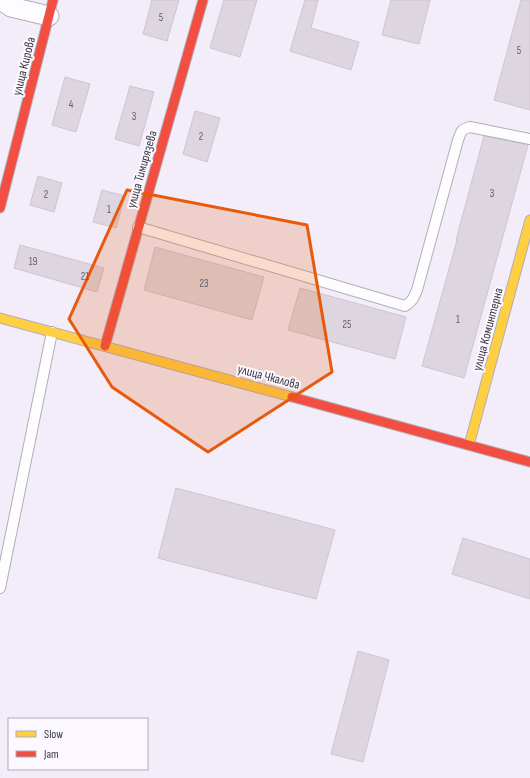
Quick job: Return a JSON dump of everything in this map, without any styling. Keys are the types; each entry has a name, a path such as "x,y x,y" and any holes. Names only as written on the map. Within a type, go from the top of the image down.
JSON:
{"street":[{"path":"1,0 11,7 51,8"},
{"name":"улица Тимирязева","path":"105,346 203,0"},
{"name":"улица Кирова","path":"0,208 51,8"},
{"name":"улица Коминтерна","path":"469,445 530,220"},
{"name":"улица Чкалова","path":"0,318 530,462"}],"lane":[{"path":"138,227 405,306 414,297 417,290 461,132 465,128 470,127 530,139"},
{"path":"0,588 52,332"}],"highlighted area":[{"path":"127,190 307,225 332,372 208,452 112,387 69,319"}],"building":[{"path":"152,0 179,0 167,41 143,34"},
{"path":"224,0 257,0 240,57 210,48"},
{"path":"305,0 318,0 311,28 359,42 351,70 290,51"},
{"path":"391,0 430,0 419,44 382,35"},
{"path":"521,0 530,0 530,110 494,100"},
{"path":"65,77 90,84 76,132 52,125"},
{"path":"130,86 154,92 139,146 115,139"},
{"path":"195,111 220,118 207,162 183,154"},
{"path":"484,136 528,145 464,378 422,366"},
{"path":"38,176 62,183 54,212 30,205"},
{"path":"102,190 125,196 116,228 93,222"},
{"path":"20,245 104,268 97,292 14,268"},
{"path":"155,247 264,277 252,320 144,290"},
{"path":"300,288 406,317 395,359 288,330"},
{"path":"176,488 335,530 316,599 158,558"},
{"path":"463,538 530,559 530,599 452,574"},
{"path":"358,651 389,660 363,762 331,754"}],"traffic: slow":[{"path":"469,445 530,220"},
{"path":"0,318 292,397"}],"traffic: jam":[{"path":"0,208 53,0"},
{"path":"105,346 203,0"},
{"path":"292,397 530,462"}]}
